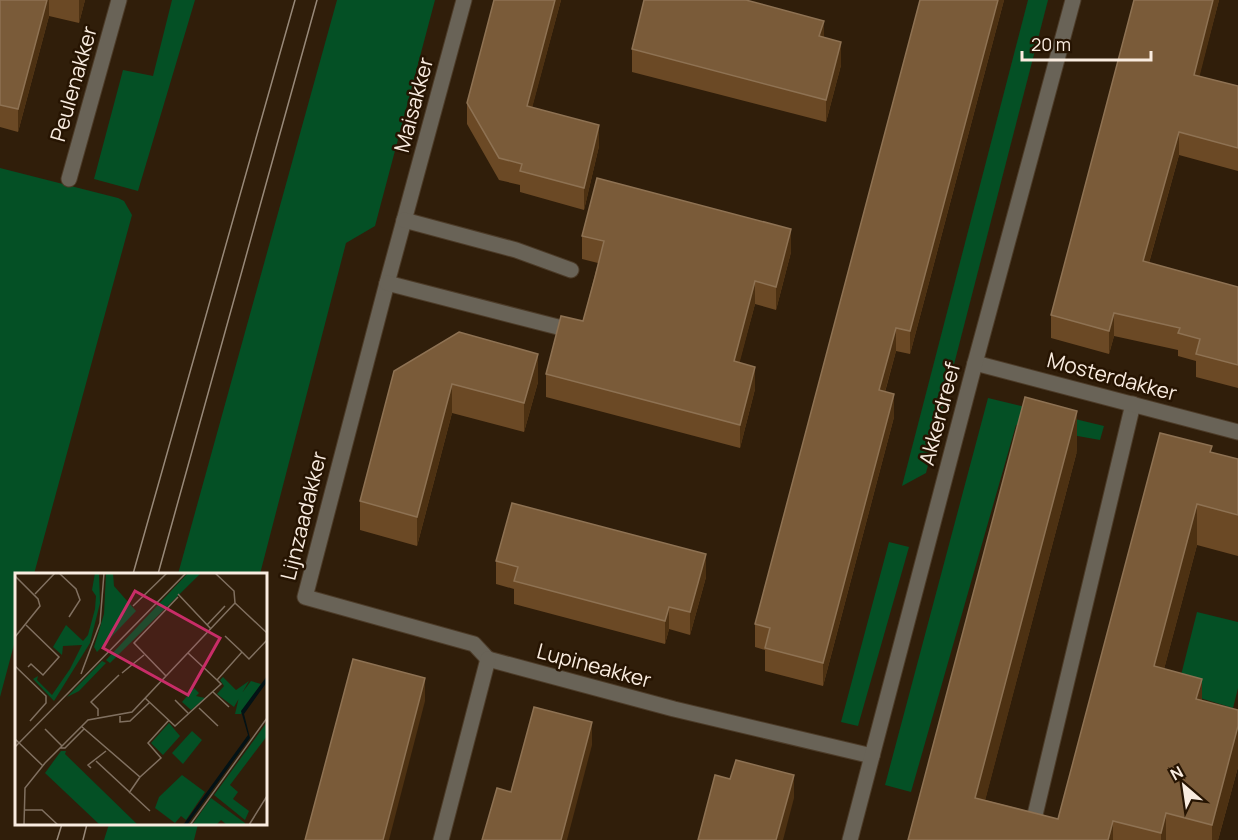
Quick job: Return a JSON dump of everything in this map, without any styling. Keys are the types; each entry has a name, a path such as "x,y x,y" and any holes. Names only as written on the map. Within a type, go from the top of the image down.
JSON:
{"street":[{"name":"Peulenakker","path":"69,179 119,0"},
{"name":"Maisakker","path":"395,256 464,0"},
{"name":"Akkerdreef","path":"850,840 1073,0"},
{"path":"404,220 516,250 571,270"},
{"name":"Lijnzaadakker","path":"395,256 305,597 474,644 488,659"},
{"path":"387,283 558,327"},
{"name":"Mosterdakker","path":"975,363 1238,432"},
{"path":"1029,840 1133,404"},
{"path":"441,840 488,659"},
{"name":"Lupineakker","path":"488,659 674,710 872,756"}],"green space":[{"path":"172,0 195,0 138,191 94,179 123,70 153,76"},
{"path":"337,0 435,0 375,226 346,243 260,573 178,573"},
{"path":"1028,0 1048,0 926,473 902,486"},
{"path":"0,168 118,198 124,201 132,215 34,573 15,573 15,641 0,697"},
{"path":"988,398 1104,426 1100,440 1016,425 911,792 885,785"},
{"path":"889,542 909,547 858,726 841,722"},
{"path":"1197,612 1238,622 1238,688 1233,708 1177,691"},
{"path":"109,825 198,825 194,840 104,840"}],"building":[{"path":"0,0 47,0 18,109 0,105"},
{"path":"494,0 555,0 527,106 599,125 584,188 520,171 522,164 499,158 467,103"},
{"path":"644,0 746,0 824,21 819,36 841,42 826,100 632,49"},
{"path":"920,0 998,0 910,331 896,328 879,390 894,394 823,663 765,648 770,628 755,624"},
{"path":"1134,0 1213,0 1194,75 1238,86 1238,148 1179,132 1143,261 1238,287 1238,365 1196,354 1200,339 1178,333 1180,328 1114,313 1109,331 1051,315"},
{"path":"597,178 791,229 776,287 755,281 734,361 755,367 740,425 546,374 561,316 583,321 595,277 604,241 582,236"},
{"path":"459,332 538,354 524,403 452,384 417,517 360,501 394,371"},
{"path":"1025,397 1077,411 975,798 1058,819 1160,433 1212,446 1210,452 1238,459 1238,515 1197,504 1154,666 1202,679 1196,699 1238,710 1238,726 1212,825 1166,813 1161,833 1113,821 1108,840 908,840"},
{"path":"512,503 706,554 690,612 669,607 665,621 514,581 518,567 496,561"},
{"path":"353,659 425,678 383,840 305,840"},
{"path":"534,707 592,722 561,840 482,840 497,788 511,792"},
{"path":"736,760 794,775 776,840 698,840 715,775 730,779"}],"tram line":[{"path":"133,573 295,0"},
{"path":"158,573 317,0"},
{"path":"57,840 62,825"},
{"path":"83,840 87,825"}]}
